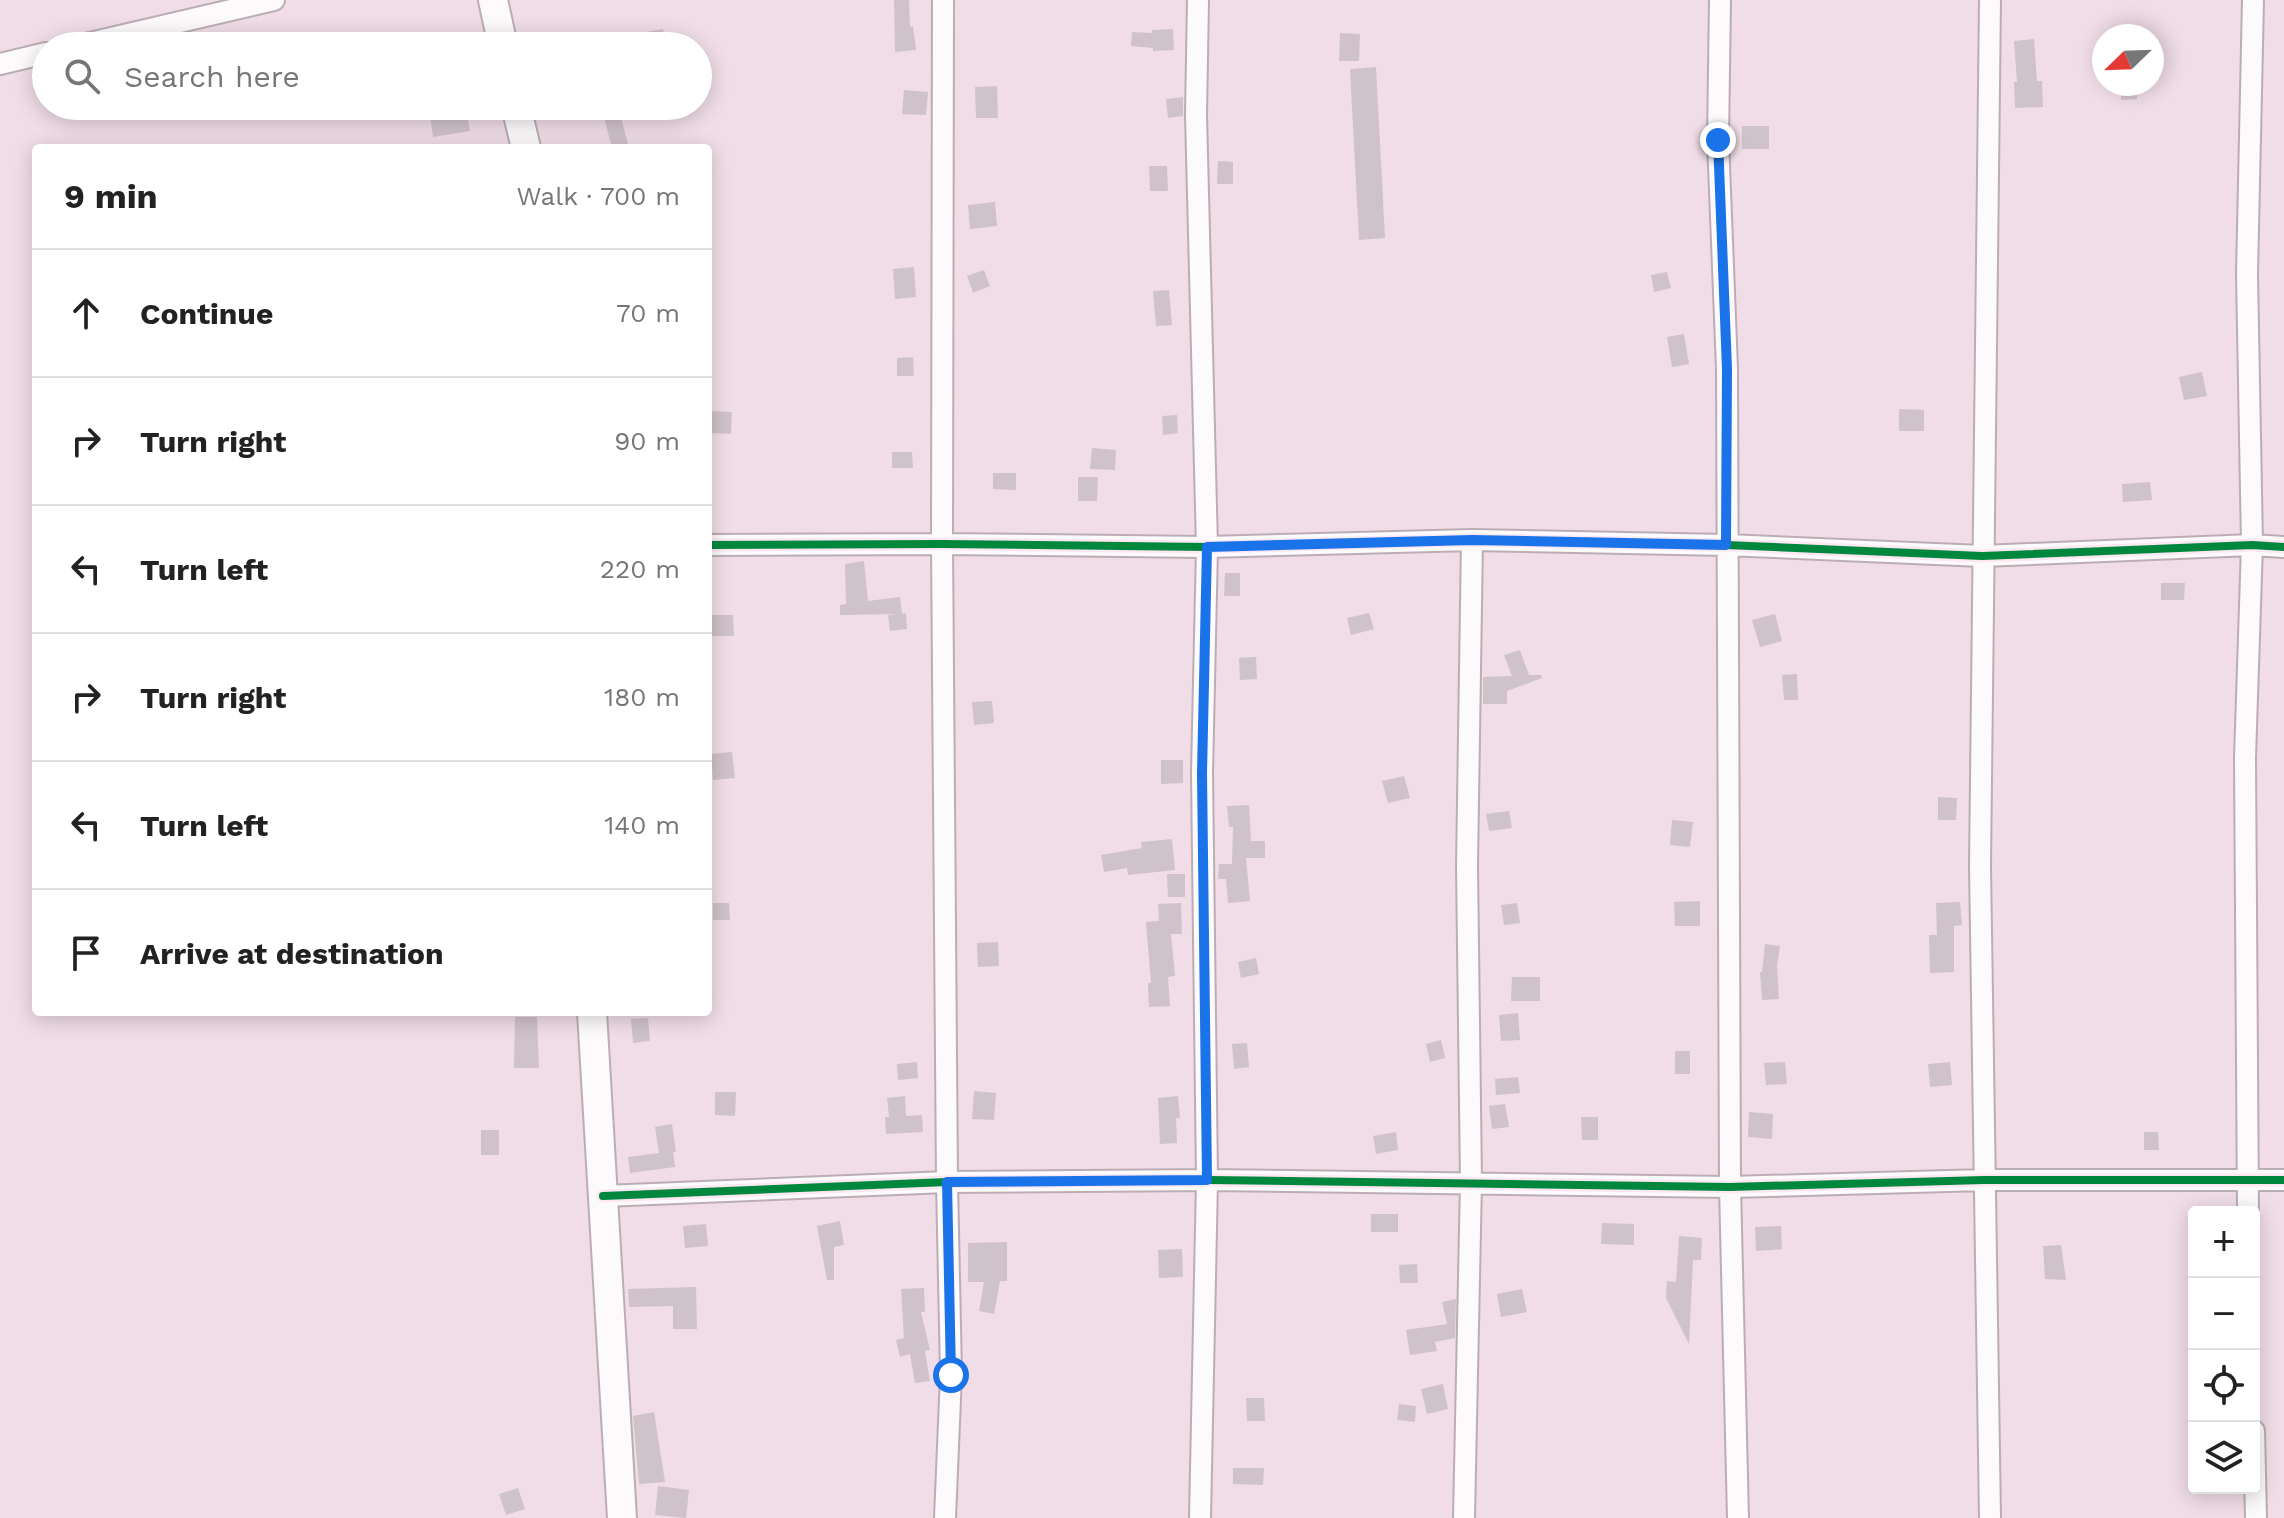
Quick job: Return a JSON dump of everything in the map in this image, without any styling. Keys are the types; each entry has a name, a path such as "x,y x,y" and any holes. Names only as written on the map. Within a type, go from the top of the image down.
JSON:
{"street":[{"path":"137,32 274,0"},
{"path":"493,0 500,32"},
{"path":"943,0 942,544 951,1375 945,1518"},
{"path":"1198,0 1196,115 1207,547 1202,773 1207,1180 1200,1518"},
{"path":"1720,0 1718,140 1727,369 1730,1187 1738,1518"},
{"path":"1990,0 1980,866 1990,1518"},
{"path":"2248,1206 2245,758 2252,545 2247,274 2253,0"},
{"path":"0,64 32,56"},
{"path":"519,120 525,144"},
{"path":"712,545 1207,547 1472,540 1726,545 1982,556 2252,545 2284,547"},
{"path":"1464,1518 1471,1182 1467,866 1472,540"},
{"path":"592,1016 622,1518"},
{"path":"603,1196 947,1182 1207,1180 1730,1187 1984,1180 2284,1180"},
{"path":"2255,1494 2256,1518"}],"building":[{"path":"894,0 909,0 910,27 913,26 916,50 895,52"},
{"path":"1173,29 1174,50 1153,51 1153,48 1131,46 1132,32 1152,33 1152,30"},
{"path":"1340,33 1360,34 1359,61 1339,61"},
{"path":"2034,39 2037,81 2042,81 2043,107 2015,108 2014,41"},
{"path":"1376,67 1385,238 1359,240 1350,69"},
{"path":"997,86 998,118 976,118 975,87"},
{"path":"904,90 928,92 926,115 902,114"},
{"path":"2121,96 2137,96 2137,99 2121,100"},
{"path":"1183,97 1183,116 1168,118 1166,99"},
{"path":"431,120 468,120 470,131 433,137"},
{"path":"605,120 622,120 628,144 611,144"},
{"path":"1742,126 1769,126 1769,149 1742,149"},
{"path":"1218,161 1233,162 1233,184 1217,184"},
{"path":"1149,166 1167,166 1168,191 1150,191"},
{"path":"995,202 997,226 970,229 968,205"},
{"path":"914,267 916,297 895,299 893,269"},
{"path":"984,270 990,286 973,293 967,276"},
{"path":"1667,272 1671,288 1654,292 1651,275"},
{"path":"1169,290 1172,325 1156,326 1153,291"},
{"path":"1684,334 1689,364 1672,367 1667,337"},
{"path":"913,357 914,376 897,376 897,358"},
{"path":"2202,372 2207,396 2184,400 2179,377"},
{"path":"1899,409 1924,410 1924,431 1899,431"},
{"path":"712,411 732,412 731,434 712,433"},
{"path":"1177,415 1178,433 1163,435 1162,416"},
{"path":"1092,448 1116,450 1115,470 1090,469"},
{"path":"892,452 912,452 913,468 892,468"},
{"path":"993,473 1016,473 1016,490 993,489"},
{"path":"1078,477 1098,477 1097,501 1078,501"},
{"path":"2150,482 2152,500 2123,502 2122,484"},
{"path":"864,561 868,601 900,597 902,614 906,613 907,629 890,631 888,615 898,614 840,615 840,605 846,604 845,564"},
{"path":"1225,573 1240,573 1240,596 1224,596"},
{"path":"2161,583 2185,583 2184,600 2161,600"},
{"path":"1369,613 1374,629 1351,635 1347,618"},
{"path":"1775,614 1782,641 1760,647 1752,620"},
{"path":"712,615 733,615 734,636 712,636"},
{"path":"1520,650 1529,675 1541,675 1542,678 1507,691 1507,704 1483,704 1483,677 1512,676 1504,655"},
{"path":"1256,657 1257,679 1240,680 1239,658"},
{"path":"1797,674 1798,700 1784,700 1782,675"},
{"path":"992,701 994,723 974,725 972,702"},
{"path":"732,752 735,778 713,780 712,754"},
{"path":"1161,760 1183,760 1183,783 1161,784"},
{"path":"1404,776 1410,798 1388,803 1382,781"},
{"path":"1938,797 1957,798 1956,820 1938,820"},
{"path":"1249,805 1251,841 1265,841 1265,858 1246,858 1250,901 1228,903 1226,879 1218,879 1219,864 1232,864 1233,827 1229,827 1227,806"},
{"path":"1509,811 1512,828 1489,831 1486,814"},
{"path":"1672,820 1693,822 1690,847 1670,845"},
{"path":"1172,839 1175,870 1128,875 1127,868 1104,872 1101,855 1142,848 1141,842"},
{"path":"1167,874 1185,874 1185,897 1168,897"},
{"path":"1700,901 1700,926 1675,926 1674,902"},
{"path":"1960,902 1962,925 1954,926 1954,972 1930,973 1929,935 1937,935 1936,903"},
{"path":"713,903 729,903 730,920 713,920"},
{"path":"1181,903 1182,934 1171,934 1175,976 1168,977 1170,1006 1149,1007 1148,983 1151,983 1146,922 1159,921 1158,904"},
{"path":"1517,903 1520,923 1504,925 1501,905"},
{"path":"998,942 999,966 978,967 977,943"},
{"path":"1765,944 1780,946 1777,966 1779,999 1762,1000 1760,972"},
{"path":"1256,958 1259,974 1241,978 1238,962"},
{"path":"1512,977 1540,977 1540,1001 1511,1001"},
{"path":"1518,1013 1520,1040 1501,1041 1499,1015"},
{"path":"515,1017 537,1017 539,1068 514,1068"},
{"path":"648,1018 650,1041 633,1043 631,1019"},
{"path":"1441,1040 1445,1058 1430,1062 1426,1044"},
{"path":"1247,1043 1249,1067 1234,1069 1232,1044"},
{"path":"1675,1051 1690,1051 1690,1074 1675,1074"},
{"path":"917,1062 918,1078 898,1080 897,1064"},
{"path":"1785,1062 1787,1084 1766,1085 1764,1063"},
{"path":"1950,1062 1952,1085 1930,1087 1928,1064"},
{"path":"1518,1077 1520,1093 1496,1095 1495,1079"},
{"path":"974,1091 996,1093 994,1120 972,1119"},
{"path":"715,1092 736,1092 735,1116 715,1115"},
{"path":"905,1096 906,1116 922,1115 923,1132 886,1134 885,1117 889,1117 887,1098"},
{"path":"1178,1096 1180,1118 1176,1118 1177,1143 1160,1144 1158,1098"},
{"path":"1505,1104 1509,1127 1492,1129 1489,1106"},
{"path":"1749,1112 1773,1114 1772,1139 1748,1137"},
{"path":"1581,1117 1598,1117 1598,1140 1582,1140"},
{"path":"672,1124 675,1167 630,1173 628,1157 659,1153 655,1127"},
{"path":"481,1130 499,1130 499,1155 481,1155"},
{"path":"1396,1132 1398,1150 1376,1154 1373,1136"},
{"path":"2144,1132 2158,1132 2159,1150 2144,1150"},
{"path":"1371,1214 1398,1214 1398,1232 1371,1232"},
{"path":"840,1221 844,1245 834,1247 834,1280 827,1280 817,1226"},
{"path":"1602,1223 1634,1224 1634,1245 1601,1244"},
{"path":"706,1224 708,1246 685,1248 683,1226"},
{"path":"1781,1226 1782,1249 1756,1251 1755,1227"},
{"path":"1679,1236 1702,1238 1701,1260 1693,1260 1689,1344 1666,1298 1667,1281 1676,1282"},
{"path":"1007,1242 1007,1281 1000,1281 994,1314 979,1311 984,1282 968,1282 968,1243"},
{"path":"2061,1245 2066,1280 2045,1279 2043,1246"},
{"path":"1182,1249 1183,1277 1159,1278 1158,1250"},
{"path":"1417,1264 1418,1283 1400,1283 1399,1265"},
{"path":"696,1287 697,1329 673,1329 673,1306 629,1307 628,1289"},
{"path":"924,1288 925,1312 921,1312 930,1350 925,1351 930,1381 915,1383 910,1354 900,1357 896,1340 904,1338 901,1289"},
{"path":"1522,1289 1527,1312 1501,1317 1497,1294"},
{"path":"1456,1299 1455,1338 1435,1342 1437,1351 1410,1355 1406,1330 1447,1324 1442,1302"},
{"path":"1443,1384 1448,1409 1427,1414 1421,1389"},
{"path":"1246,1398 1264,1398 1265,1421 1247,1421"},
{"path":"1399,1404 1416,1406 1415,1422 1397,1420"},
{"path":"654,1412 665,1482 639,1484 633,1416"},
{"path":"1233,1468 1264,1468 1263,1485 1233,1484"},
{"path":"658,1486 689,1490 686,1518 655,1515"},
{"path":"518,1488 525,1509 506,1515 499,1494"}],"cycle path":[{"path":"712,545 1207,547 1472,540 1726,545 1982,556 2252,545 2284,547"},
{"path":"603,1196 947,1182 1207,1180 1730,1187 1984,1180 2284,1180"}],"route":[{"path":"951,1375 947,1182 1207,1180 1202,773 1207,547 1472,540 1726,545 1727,369 1718,140"}]}
